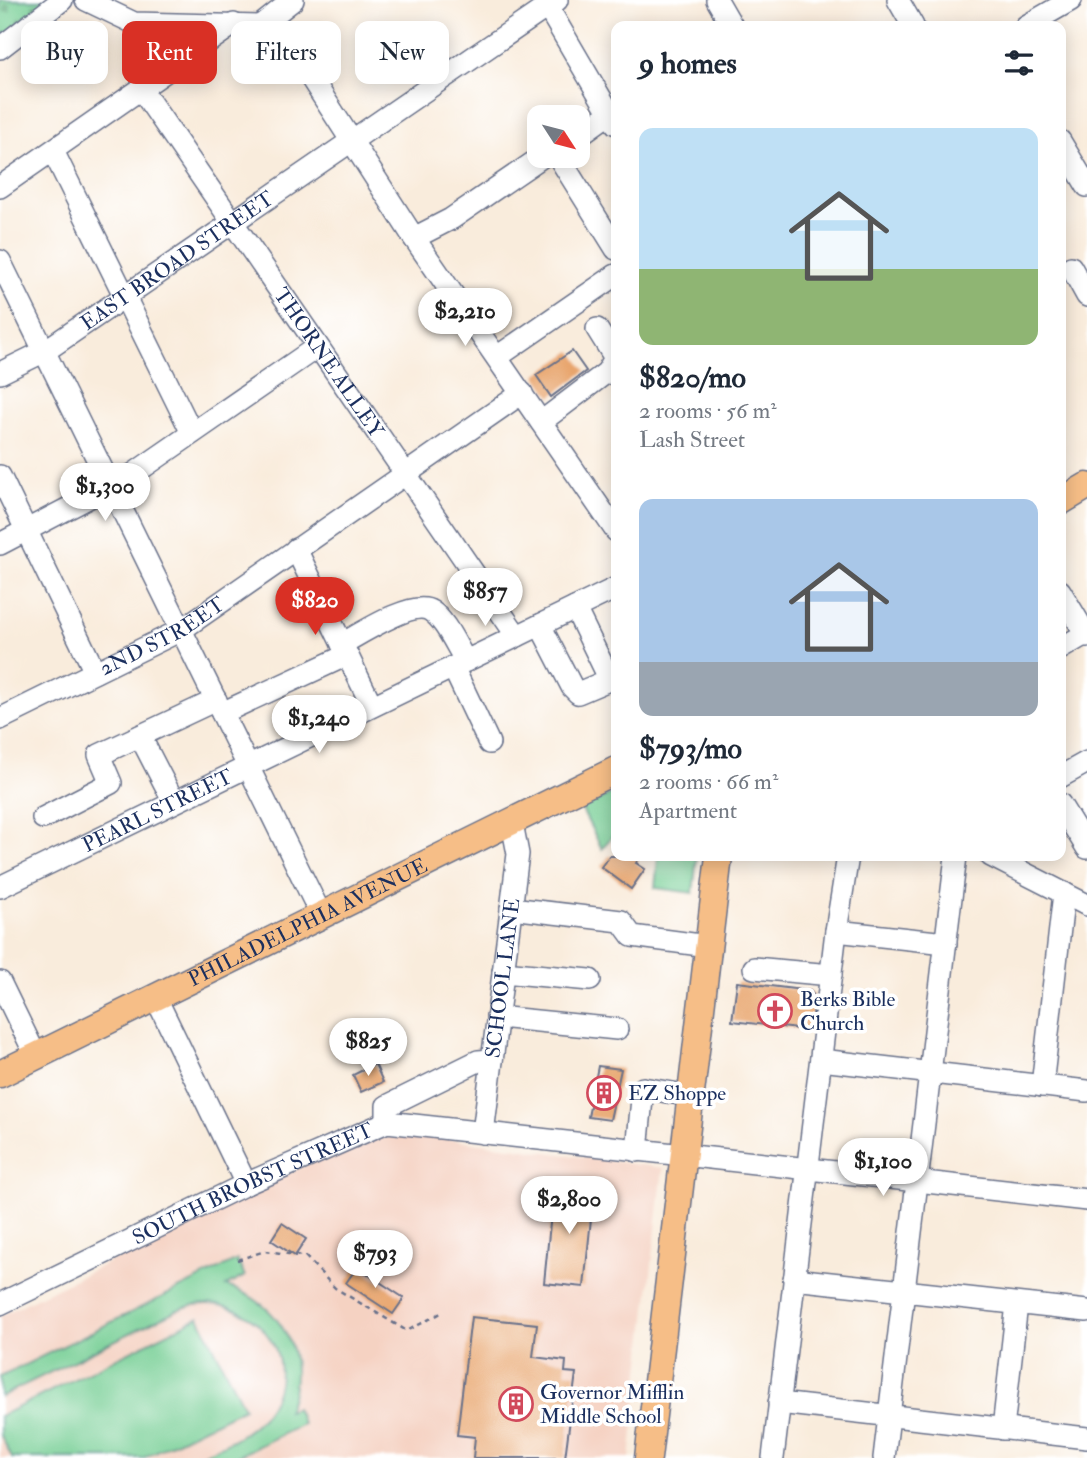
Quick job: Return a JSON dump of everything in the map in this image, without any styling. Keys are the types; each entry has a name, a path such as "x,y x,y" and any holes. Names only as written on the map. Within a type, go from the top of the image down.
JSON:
{"main road":[{"path":"1066,498 1087,486"},
{"name":"PHILADELPHIA AVENUE","path":"0,1074 322,918 611,773"},
{"path":"648,1458 718,861"}],"street":[{"path":"0,48 62,0"},
{"path":"86,0 134,23 231,24"},
{"path":"266,21 293,0"},
{"path":"717,0 729,21"},
{"path":"898,0 910,21"},
{"path":"1035,21 1071,0"},
{"path":"552,3 611,115"},
{"name":"EAST BROAD STREET","path":"0,373 45,351 350,139 552,3"},
{"path":"0,187 231,26"},
{"path":"315,84 414,238 611,524"},
{"name":"THORNE ALLEY","path":"141,89 517,636"},
{"path":"590,130 611,120"},
{"path":"53,150 192,433"},
{"path":"1066,151 1087,187"},
{"path":"414,238 451,219 527,167"},
{"path":"565,168 611,241"},
{"path":"0,261 322,918"},
{"path":"1073,266 1087,296"},
{"path":"497,357 611,278"},
{"path":"597,330 611,352"},
{"path":"0,544 112,486 317,347"},
{"path":"541,422 611,367"},
{"name":"2ND STREET","path":"0,719 181,629 522,393"},
{"path":"0,476 95,672"},
{"path":"296,549 372,706"},
{"name":"PEARL STREET","path":"0,887 611,590"},
{"path":"1066,601 1087,634 1066,646"},
{"path":"43,818 111,783 99,755 139,736 219,707 344,649 417,606 436,615 459,664 489,743"},
{"path":"540,625 572,687 578,693 604,682 607,674 575,608"},
{"path":"139,736 174,802"},
{"path":"1066,774 1087,762"},
{"path":"1066,814 1087,848"},
{"name":"SCHOOL LANE","path":"483,1133 518,854 512,823"},
{"path":"773,1458 836,931 847,861"},
{"path":"884,1458 955,861"},
{"path":"1000,861 1087,905"},
{"path":"1042,1086 1064,893"},
{"path":"511,908 621,921 632,936 708,946"},
{"path":"836,931 946,943"},
{"path":"754,968 831,975"},
{"path":"503,972 590,980"},
{"path":"0,982 36,1056"},
{"path":"156,998 246,1184"},
{"path":"497,1017 617,1029"},
{"path":"387,1122 387,1106 478,1061 492,1060"},
{"path":"821,1060 1087,1091"},
{"path":"637,1151 643,1088 691,1096"},
{"name":"SOUTH BROBST STREET","path":"0,1304 246,1184 387,1122 1087,1200"},
{"path":"794,1279 1087,1311"},
{"path":"1003,1429 1017,1304"},
{"path":"779,1403 1087,1438"}],"path":[{"path":"237,1260 265,1251 305,1256 335,1288 407,1331 443,1312"}],"shaded area":[{"path":"421,1135 663,1168 630,1458 0,1458 0,1316 356,1140"}],"green space":[{"path":"0,0 50,0 21,21 0,39"},
{"path":"611,793 611,837 602,849 581,808"},
{"path":"658,861 696,861 693,893 655,888"},
{"path":"237,1260 245,1276 226,1286 246,1294 262,1305 286,1334 293,1352 295,1371 287,1411 296,1408 303,1424 234,1458 194,1458 248,1430 263,1416 276,1393 280,1371 275,1349 264,1330 247,1316 226,1306 202,1304 177,1310 0,1397 0,1377"},
{"path":"199,1317 244,1408 143,1458 12,1458 0,1434 0,1416"}],"building":[{"path":"572,351 586,371 551,397 536,375"},
{"path":"611,856 611,861 637,861 636,863 645,869 631,889 601,867"},
{"name":"Berks Bible Church","path":"737,982 810,991 815,997 812,1024 806,1030 732,1021"},
{"path":"375,1064 383,1082 361,1092 353,1075"},
{"name":"EZ Shoppe","path":"598,1066 621,1069 610,1120 588,1117"},
{"path":"554,1184 594,1189 584,1287 544,1283"},
{"path":"282,1223 306,1239 295,1256 271,1240"},
{"path":"357,1267 404,1298 393,1314 346,1283"},
{"name":"Governor Mifflin Middle School","path":"471,1317 537,1324 533,1357 566,1361 565,1372 576,1373 565,1458 473,1458 475,1437 457,1435"}],"place":[{"name":"Berks Bible Church","path":"775,1011"},
{"name":"EZ Shoppe","path":"604,1093"},
{"name":"Governor Mifflin Middle School","path":"516,1404"}]}
